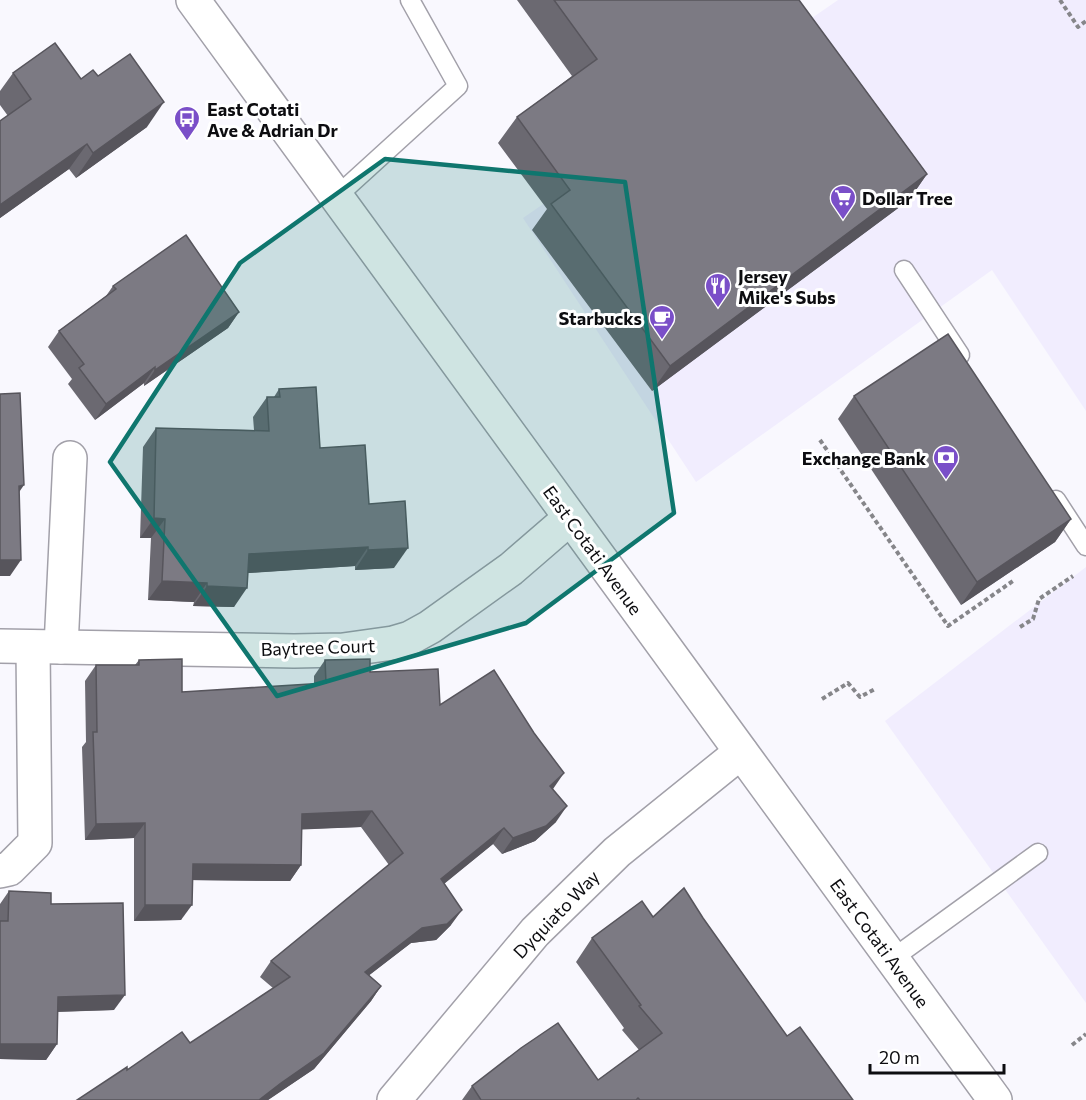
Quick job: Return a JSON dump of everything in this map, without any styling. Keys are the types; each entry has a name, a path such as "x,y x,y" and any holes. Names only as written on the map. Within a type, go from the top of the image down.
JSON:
{"street":[{"name":"East Cotati Avenue","path":"193,0 995,1100"},
{"path":"0,871 9,869 35,843 47,647 70,458"},
{"name":"Baytree Court","path":"0,646 343,650 393,643 410,638 439,620 511,569 570,518"},
{"name":"Dyquiato Way","path":"394,1100 535,933 617,852 741,752"}],"lane":[{"path":"336,196 458,86 410,0"},
{"path":"904,270 969,370"},
{"path":"1047,486 1086,546"},
{"path":"892,959 1038,853"}],"path":[{"path":"1060,0 1078,27 1086,21"},
{"path":"820,440 948,626 1013,581"},
{"path":"1020,627 1033,619 1039,599 1077,573"},
{"path":"822,699 848,683 860,697 875,689"},
{"path":"1072,1045 1086,1034"}],"highlighted area":[{"path":"385,159 625,182 674,513 526,623 277,696 110,462 240,263"}],"shaded area":[{"path":"838,0 1086,0 1086,411 992,270 696,482 523,218"},
{"path":"1086,567 1086,1003 885,721"}],"building":[{"path":"554,0 799,0 927,174 670,366 551,204 570,190 517,117 597,59"},
{"path":"55,43 81,79 93,70 98,76 130,54 164,102 93,153 87,144 0,205 0,121 31,99 13,73"},
{"path":"186,235 239,312 155,370 155,367 106,404 79,368 84,364 59,331 116,289 113,286"},
{"name":"Exchange Bank","path":"948,334 1071,519 977,582 854,396"},
{"path":"316,387 320,448 365,445 369,504 405,501 408,548 368,550 368,547 249,554 247,588 162,581 165,519 154,518 156,428 269,431 267,397 280,397 279,389"},
{"path":"20,393 24,485 19,486 21,560 0,560 0,394"},
{"path":"182,659 182,692 326,683 325,660 370,659 370,672 438,669 440,705 494,670 534,733 564,773 550,786 567,806 546,826 513,838 504,828 441,879 462,910 447,924 422,928 365,972 381,986 324,1053 259,1100 77,1100 127,1067 127,1070 182,1032 190,1043 290,977 271,961 403,853 372,811 302,814 301,865 193,864 192,905 145,905 145,823 96,824 93,732 97,732 96,665 139,665 139,660"},
{"path":"684,888 787,1036 800,1027 853,1100 640,1100 638,1098 636,1100 481,1100 472,1086 558,1023 598,1080 662,1033 639,1006 641,1005 592,938 642,901 653,917"},
{"path":"9,891 51,893 51,904 123,903 125,995 58,997 57,1044 0,1044 0,921 8,921"}],"place":[{"name":"East Cotati Ave & Adrian Dr","path":"187,142"},
{"name":"Dollar Tree","path":"843,221"},
{"name":"Jersey Mike's Subs","path":"718,309"},
{"name":"Starbucks","path":"662,341"},
{"name":"Exchange Bank","path":"946,481"}]}
